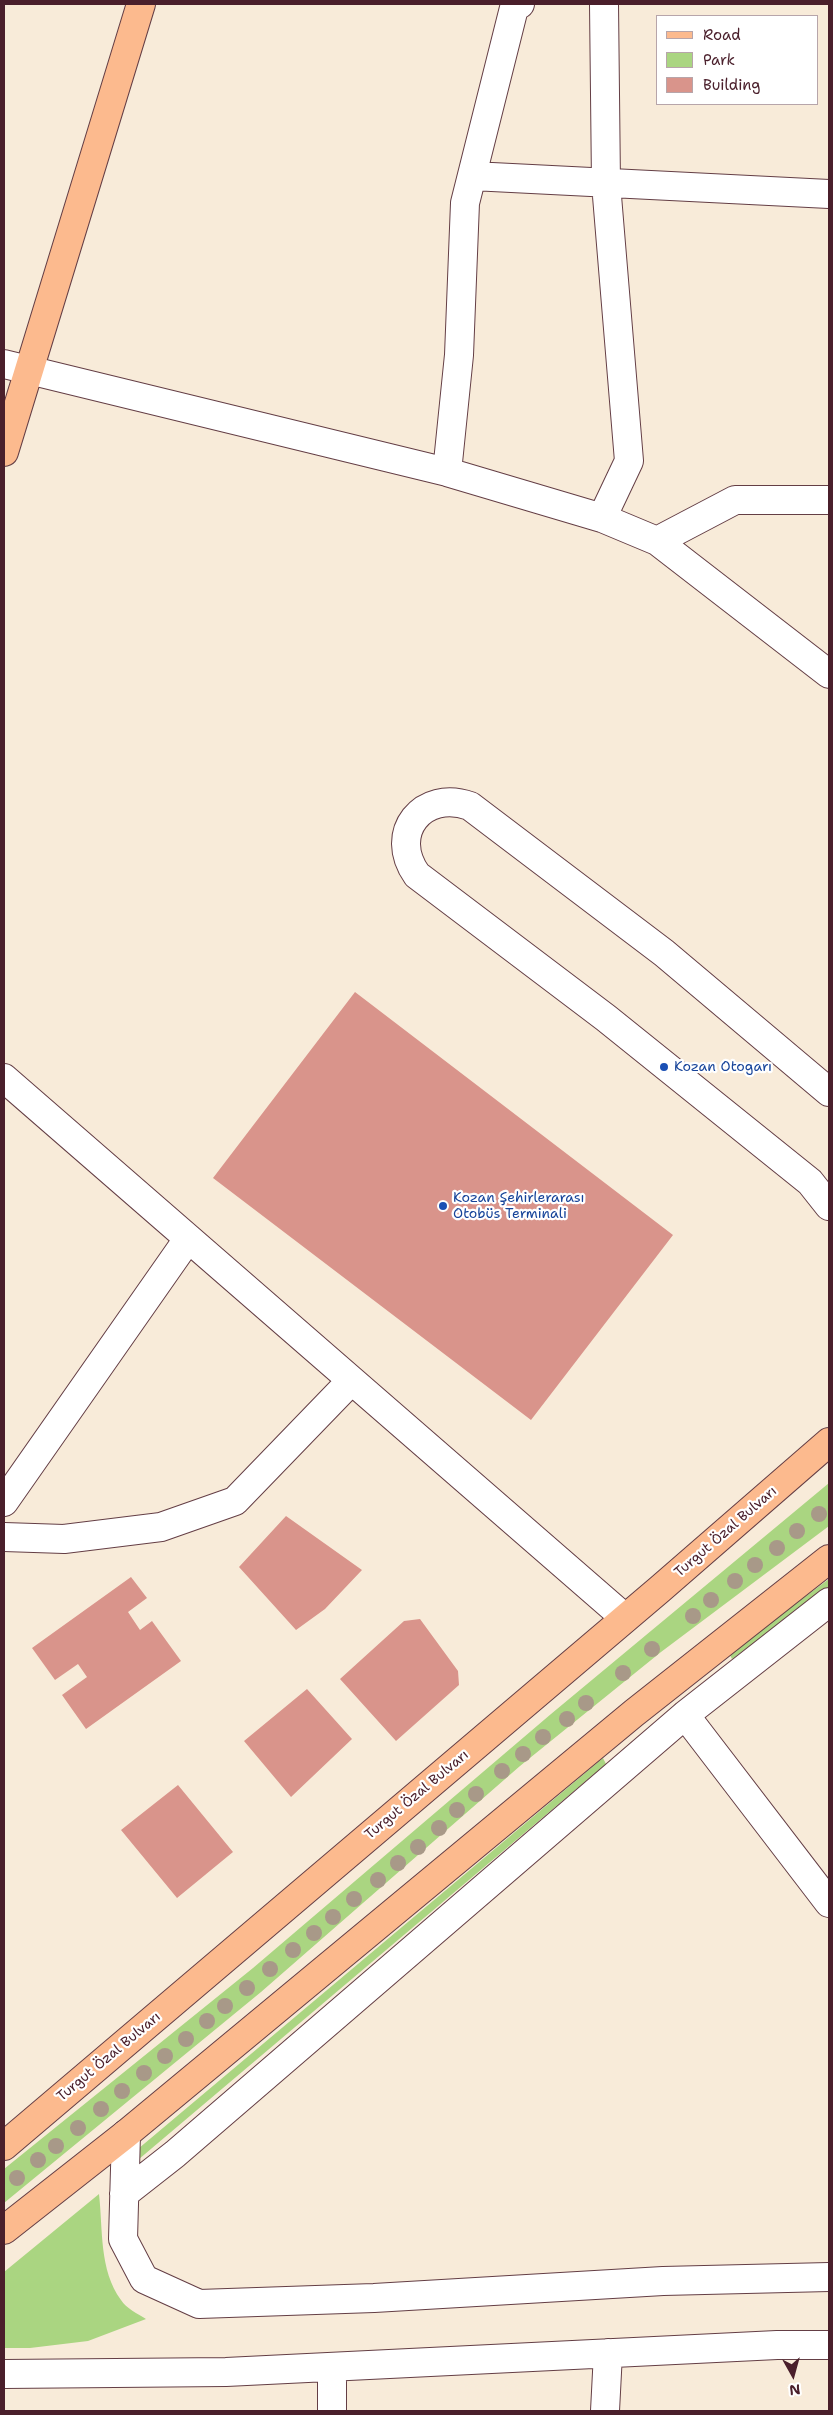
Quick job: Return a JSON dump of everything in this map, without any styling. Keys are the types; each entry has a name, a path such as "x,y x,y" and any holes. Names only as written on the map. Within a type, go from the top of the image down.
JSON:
{"main road":[{"path":"4,452 17,366 141,4"},
{"name":"Turgut Özal Bulvarı","path":"4,2146 829,1442"},
{"path":"4,2230 126,2134 634,1713 829,1559"}],"street":[{"path":"602,518 628,461 606,184 604,4"},
{"path":"447,472 458,355 465,203 512,5"},
{"path":"472,176 829,194"},
{"path":"17,366 447,472 602,518 657,541 829,674"},
{"path":"657,541 735,500 829,500"},
{"path":"829,1092 664,953 470,806 456,802 442,802 419,813 412,823 407,834 406,854 410,865 417,875 629,1037 810,1182 829,1206"},
{"path":"4,1078 350,1381 625,1618"},
{"path":"4,1502 188,1239"},
{"path":"4,1537 64,1539 161,1527 235,1501 350,1381"},
{"path":"124,2194 182,2148 685,1715 829,1602"},
{"path":"685,1715 829,1903"},
{"path":"126,2134 122,2239 144,2279 199,2304 374,2298 663,2281 829,2277"},
{"path":"4,2374 226,2372 608,2353 829,2345"},
{"path":"605,2411 608,2353"},
{"path":"332,2367 332,2411"}],"green space":[{"path":"829,1483 829,1526 661,1652 520,1766 261,1992 4,2203 4,2169 253,1968 551,1714"},
{"path":"829,1579 829,1588 732,1659 729,1653"},
{"path":"603,1758 606,1764 132,2165 132,2154"},
{"path":"99,2194 103,2249 109,2276 123,2303 146,2319 88,2341 30,2348 4,2348 4,2272"}],"building":[{"name":"Kozan Şehirlerarası Otobüs Terminali","path":"355,992 673,1235 531,1420 213,1178"},
{"path":"286,1516 362,1570 325,1609 296,1630 239,1567"},
{"path":"131,1577 147,1598 128,1612 140,1630 152,1621 181,1661 86,1729 62,1695 87,1677 78,1664 55,1680 32,1648"},
{"path":"420,1619 458,1671 459,1685 396,1741 340,1679 404,1621"},
{"path":"307,1689 352,1739 291,1797 244,1741"},
{"path":"178,1785 233,1852 177,1898 121,1830"}],"place":[{"name":"Kozan Otogarı","path":"664,1067"},
{"name":"Kozan Şehirlerarası Otobüs Terminali","path":"443,1206"}]}
